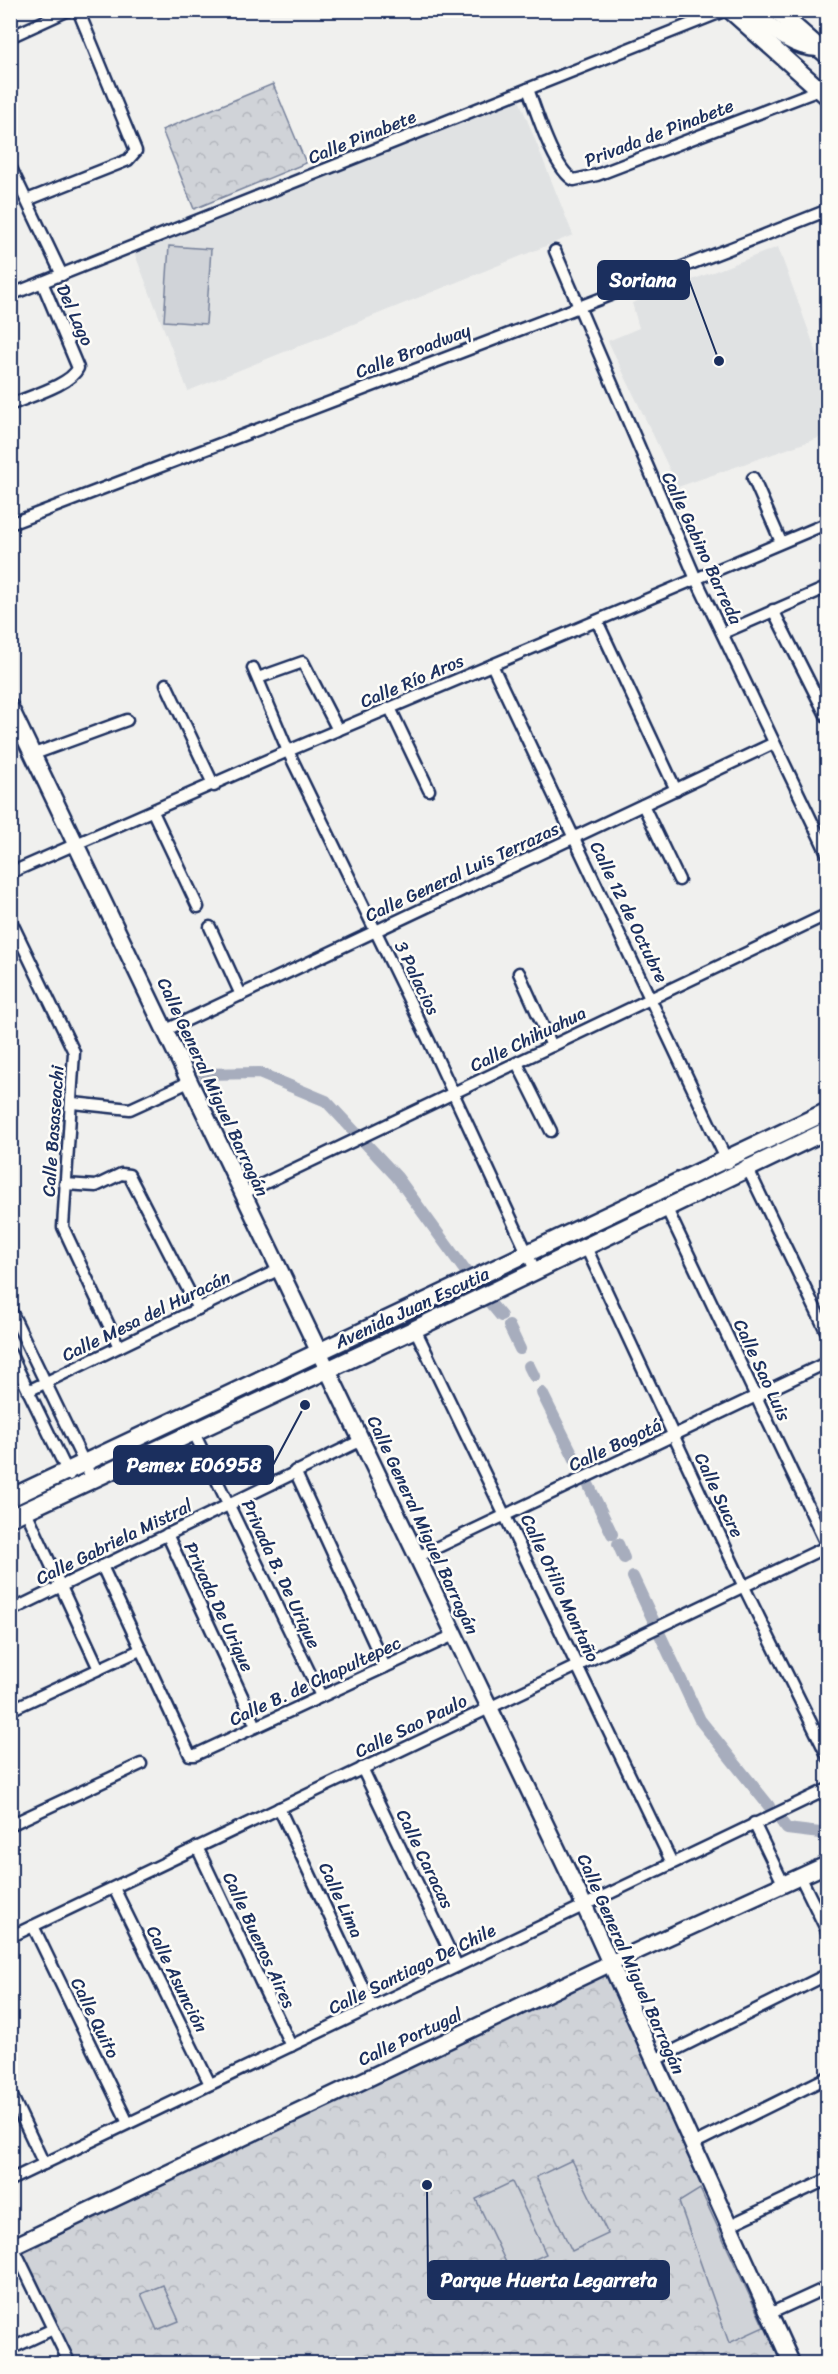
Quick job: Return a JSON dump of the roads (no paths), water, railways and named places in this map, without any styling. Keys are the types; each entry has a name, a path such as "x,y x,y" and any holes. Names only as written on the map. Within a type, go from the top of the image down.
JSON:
{"main road":[{"path":"728,10 823,93"},
{"path":"750,10 788,40 823,52"},
{"path":"776,10 823,52"},
{"name":"Calle General Miguel Barragán","path":"10,707 584,1905 792,2364"},
{"name":"Avenida Juan Escutia","path":"18,1515 415,1329 666,1207 828,1111"},
{"name":"Avenida Juan Escutia","path":"10,1498 527,1254 736,1164 828,1130"},
{"path":"507,1264 515,1280"},
{"path":"467,1283 476,1299"},
{"name":"Calle Portugal","path":"11,2246 611,1963 828,1864"}],"street":[{"path":"10,37 69,10"},
{"path":"27,200 128,160 136,152 78,10"},
{"name":"Calle Pinabete","path":"10,295 728,10"},
{"name":"Privada de Pinabete","path":"528,89 554,154 564,172 574,180 597,175 823,93"},
{"path":"10,166 62,275"},
{"name":"Calle Broadway","path":"10,524 486,341 578,308 828,210"},
{"name":"Calle Gabino Barreda","path":"555,252 696,579 828,855"},
{"name":"Del Lago","path":"10,405 74,376 78,368 42,282"},
{"path":"753,478 781,542"},
{"name":"Calle Río Aros","path":"10,873 213,786 288,751 828,522"},
{"path":"723,633 828,587"},
{"path":"773,610 828,719"},
{"path":"597,621 676,790"},
{"name":"3 Palacios","path":"338,730 303,662 255,673 288,751 376,931 535,1270"},
{"name":"Calle 12 de Octubre","path":"492,665 652,998 736,1164 828,1335"},
{"path":"166,684 213,786"},
{"path":"390,708 429,790"},
{"path":"34,754 127,720"},
{"name":"Calle General Luis Terrazas","path":"164,1031 774,743"},
{"path":"643,805 679,880"},
{"path":"153,812 198,907"},
{"name":"Calle Chihuahua","path":"242,1194 828,914"},
{"name":"Calle Basaseachi","path":"10,919 74,1052 64,1232 119,1347"},
{"path":"210,927 242,995"},
{"path":"519,974 552,1046"},
{"path":"517,1063 552,1131"},
{"path":"73,1102 130,1109 189,1082"},
{"path":"65,1184 91,1186 122,1174 129,1175 198,1309"},
{"name":"Calle Sao Luis","path":"666,1207 827,1547"},
{"name":"Calle Sucre","path":"585,1245 744,1587 828,1757"},
{"name":"Calle Mesa del Huracán","path":"28,1391 278,1270"},
{"path":"10,1309 92,1479"},
{"name":"Calle Otilio Montaño","path":"415,1329 672,1863"},
{"path":"10,1353 75,1487"},
{"name":"Calle Bogotá","path":"417,1557 828,1362"},
{"name":"Privada B. De Urique","path":"194,1433 321,1696"},
{"name":"Calle Gabriela Mistral","path":"10,1611 362,1440"},
{"path":"295,1471 385,1667"},
{"path":"18,1515 61,1586 99,1668"},
{"name":"Privada De Urique","path":"167,1534 256,1726"},
{"name":"Calle Sao Paulo","path":"10,1937 827,1547"},
{"path":"10,1710 140,1650 102,1566"},
{"name":"Calle B. de Chapultepec","path":"140,1650 190,1755 195,1755 454,1635"},
{"path":"10,1825 141,1764"},
{"name":"Calle Caracas","path":"362,1768 457,1966"},
{"name":"Calle Santiago De Chile","path":"10,2180 828,1788"},
{"name":"Calle Lima","path":"279,1808 372,2007"},
{"path":"754,1823 783,1883"},
{"name":"Calle Buenos Aires","path":"197,1847 291,2046"},
{"path":"800,1876 828,1933"},
{"name":"Calle Asunción","path":"114,1888 210,2084"},
{"name":"Calle Quito","path":"33,1926 128,2123"},
{"path":"653,2061 828,1974"},
{"path":"693,2145 828,2077"},
{"path":"10,2092 44,2163"},
{"path":"728,2226 828,2179"},
{"path":"11,2246 70,2364"},
{"path":"769,2314 828,2287"},
{"path":"10,2349 53,2329"}],"waterway":[{"path":"204,1074 259,1073 326,1101 397,1177 466,1272"},
{"path":"491,1304 501,1316"},
{"path":"509,1326 520,1349"},
{"path":"529,1366 534,1376"},
{"path":"542,1393 580,1469"},
{"path":"589,1486 612,1534"},
{"path":"618,1544 624,1558"},
{"path":"633,1577 700,1720 769,1806"},
{"path":"781,1821 787,1829 828,1834"}],"place":[{"name":"Soriana","path":"719,361"},
{"name":"Pemex E06958","path":"305,1405"},
{"name":"Parque Huerta Legarreta","path":"427,2185"}]}
